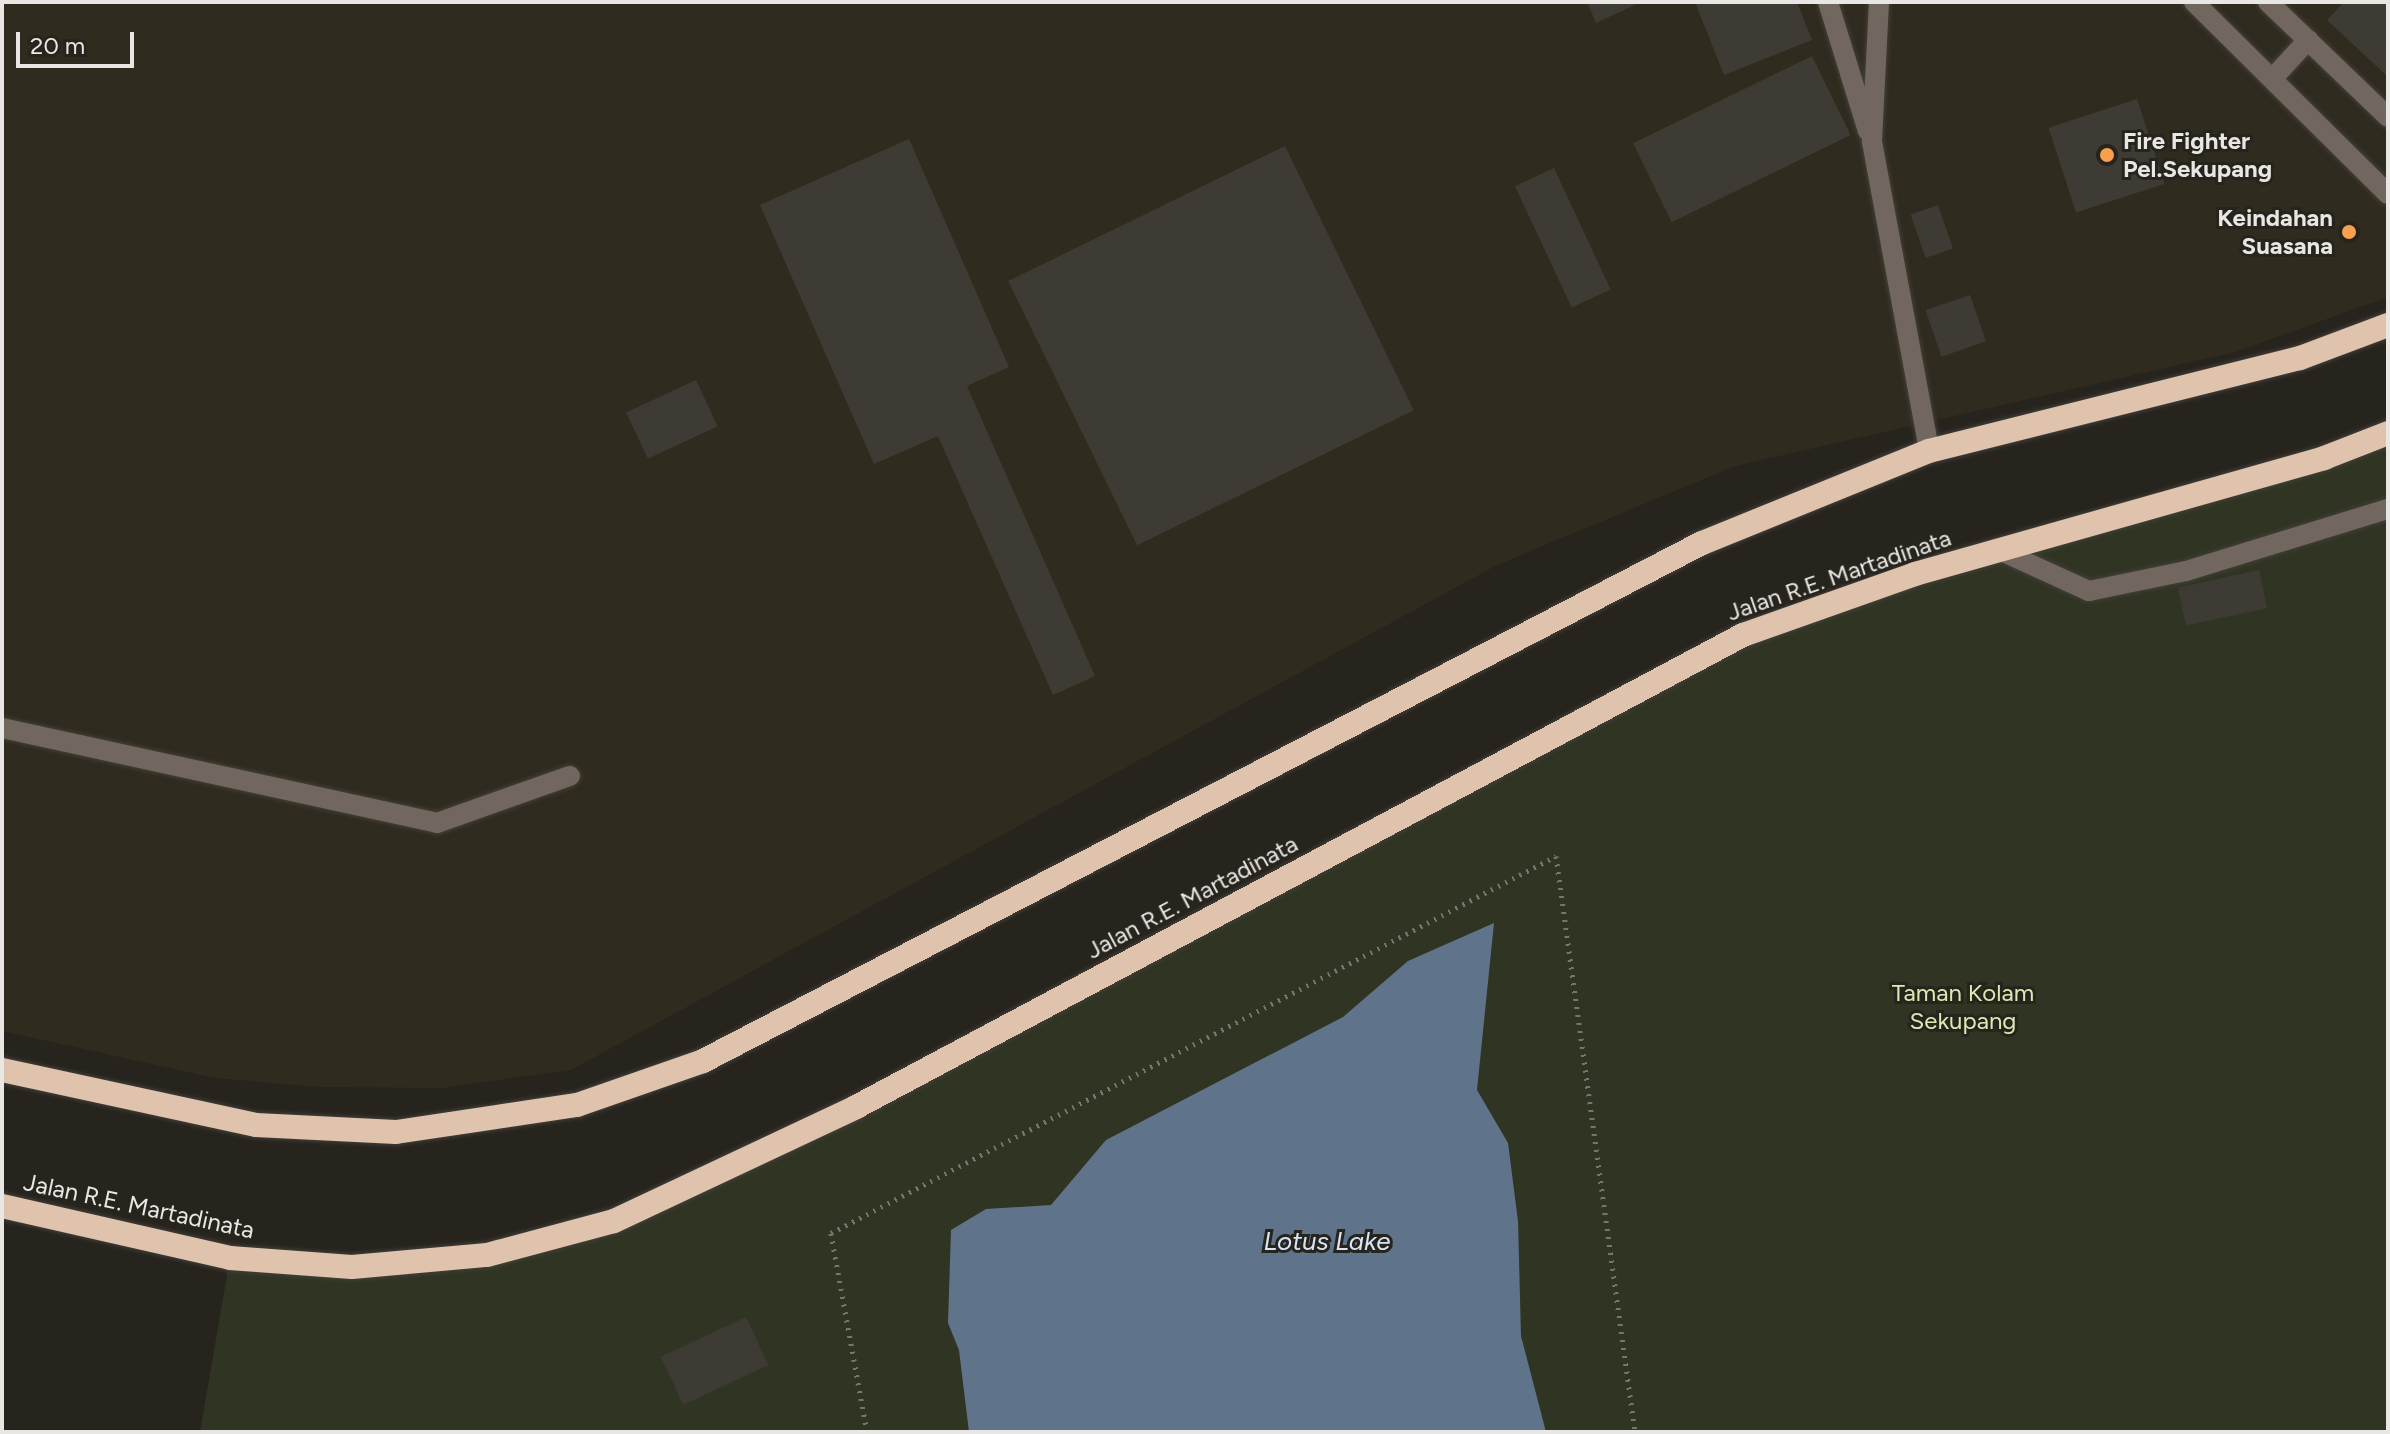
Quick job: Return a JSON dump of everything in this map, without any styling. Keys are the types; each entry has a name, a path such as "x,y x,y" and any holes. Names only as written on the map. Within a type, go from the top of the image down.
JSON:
{"highway":[{"path":"2,1070 256,1125 396,1132 577,1105 703,1061 1702,543 1929,451 2300,358 2388,325"},
{"name":"Jalan R.E. Martadinata","path":"2,1206 230,1258 352,1267 487,1255 614,1221 856,1107 1743,635 1915,574 2324,458 2388,433"}],"street":[{"path":"1828,2 1872,142 1929,451"},
{"path":"1872,142 1879,2"},
{"path":"2194,2 2388,194"},
{"path":"2268,2 2388,117"},
{"path":"2273,78 2308,40"},
{"path":"1999,550 2089,591 2197,568 2388,509"},
{"path":"2,728 437,823 570,776"}],"path":[{"path":"867,1432 831,1233 1556,856 1635,1432"}],"shaded area":[{"path":"2,2 2388,2 2388,297 2235,352 1735,466 1497,565 571,1070 442,1088 318,1087 215,1078 2,1031"}],"green space":[{"name":"Taman Kolam Sekupang","path":"2388,433 2388,1432 200,1432 230,1258 352,1267 614,1221 1743,635"}],"water":[{"name":"Lotus Lake","path":"1494,923 1477,1090 1508,1143 1518,1221 1521,1336 1546,1432 969,1432 959,1350 948,1323 951,1230 986,1209 1051,1205 1106,1140 1343,1017 1408,961"}],"building":[{"path":"1587,2 1641,2 1596,23"},
{"path":"1695,2 1797,2 1812,40 1724,75"},
{"path":"2344,2 2388,2 2388,77 2327,20"},
{"path":"1812,56 1851,135 1672,222 1633,143"},
{"name":"Fire Fighter Pel.Sekupang","path":"2137,99 2165,184 2076,212 2049,128"},
{"path":"909,139 1009,367 967,386 1095,676 1053,695 938,436 874,464 760,205"},
{"path":"1285,146 1414,410 1137,545 1008,281"},
{"path":"1554,168 1611,289 1572,308 1515,186"},
{"path":"1938,205 1953,248 1926,258 1911,214"},
{"path":"1970,295 1986,341 1942,357 1926,310"},
{"path":"696,380 718,426 648,459 626,413"},
{"path":"2259,570 2267,608 2186,625 2178,587"},
{"path":"746,1317 768,1365 683,1405 661,1357"}],"place":[{"name":"Fire Fighter Pel.Sekupang","path":"2107,155"},
{"name":"Keindahan Suasana","path":"2349,232"}]}
